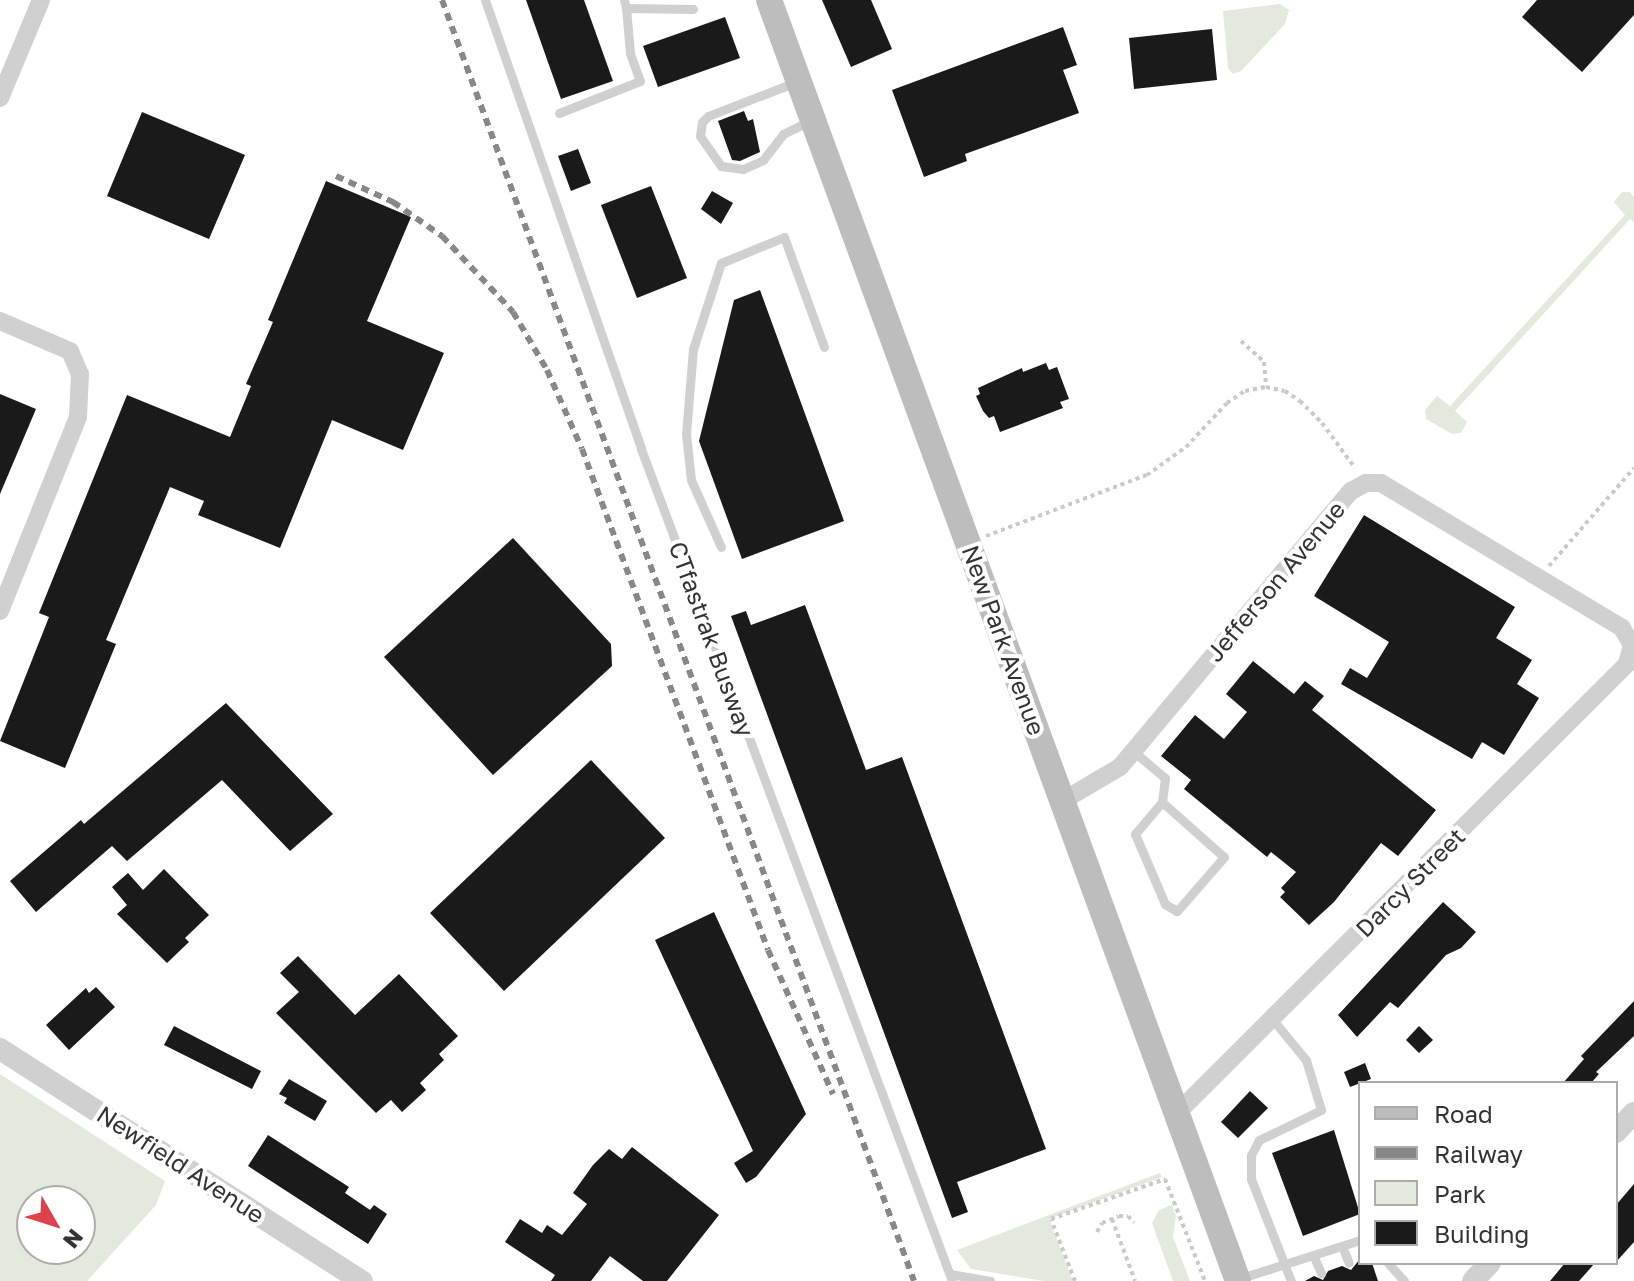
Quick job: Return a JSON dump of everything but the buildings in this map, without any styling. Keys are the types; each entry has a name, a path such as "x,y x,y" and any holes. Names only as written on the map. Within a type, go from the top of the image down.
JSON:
{"main road":[{"name":"New Park Avenue","path":"769,0 1238,1280"}],"street":[{"path":"0,98 34,2"},
{"path":"0,321 70,351 80,374 78,417 0,611"},
{"name":"Jefferson Avenue","path":"1064,800 1120,767 1351,491 1366,483 1381,483 1622,628 1632,645"},
{"name":"Darcy Street","path":"1178,1112 1627,664 1632,645"},
{"name":"Newfield Avenue","path":"0,1049 362,1281"},
{"path":"1618,1130 1634,1113"},
{"path":"1473,1281 1488,1265"}],"lane":[{"name":"CTfastrak Busway","path":"485,0 636,436 951,1278 990,1281"},
{"path":"559,113 640,81 630,53 625,4 693,9"},
{"path":"799,81 708,116 702,122 700,136 721,166 743,169 763,160 783,134 813,120"},
{"path":"721,547 691,480 686,434 693,349 721,263 784,237 824,347"},
{"path":"1133,751 1165,778 1162,802 1135,834 1165,904 1177,911 1224,857 1162,802"},
{"path":"1273,1020 1306,1060 1321,1110 1259,1140 1251,1155 1251,1179 1289,1280"},
{"path":"1238,1280 1358,1241"},
{"path":"1342,1246 1349,1263"},
{"path":"1313,1255 1321,1273"},
{"path":"1390,1265 1404,1281"}],"path":[{"path":"1241,341 1264,362 1266,387"},
{"path":"969,541 1147,475 1186,447 1227,403 1245,391 1266,387 1285,391 1300,401 1322,423 1366,483"},
{"path":"1539,578 1634,468"},
{"path":"1075,1281 1051,1219 1165,1179 1205,1281"},
{"path":"1097,1232 1102,1223 1124,1215 1134,1223"},
{"path":"1112,1219 1135,1281"}],"green space":[{"path":"1280,4 1289,10 1285,24 1241,71 1233,74 1228,68 1223,11"},
{"path":"1622,192 1630,192 1634,197 1634,222 1630,219 1455,411 1467,422 1461,433 1452,434 1426,419 1425,410 1437,396 1450,406 1625,215 1614,202"},
{"path":"0,1074 165,1181 156,1205 87,1281 0,1281"},
{"path":"1160,1173 1162,1177 1049,1219 1073,1281 1044,1281 971,1269 957,1250"},
{"path":"1172,1205 1176,1216 1173,1237 1190,1281 1173,1281 1152,1223 1159,1210"}],"railway":[{"path":"442,0 914,1281"},
{"path":"336,176 393,202 442,236 513,312 547,370 582,449 768,950 833,1094"}]}
